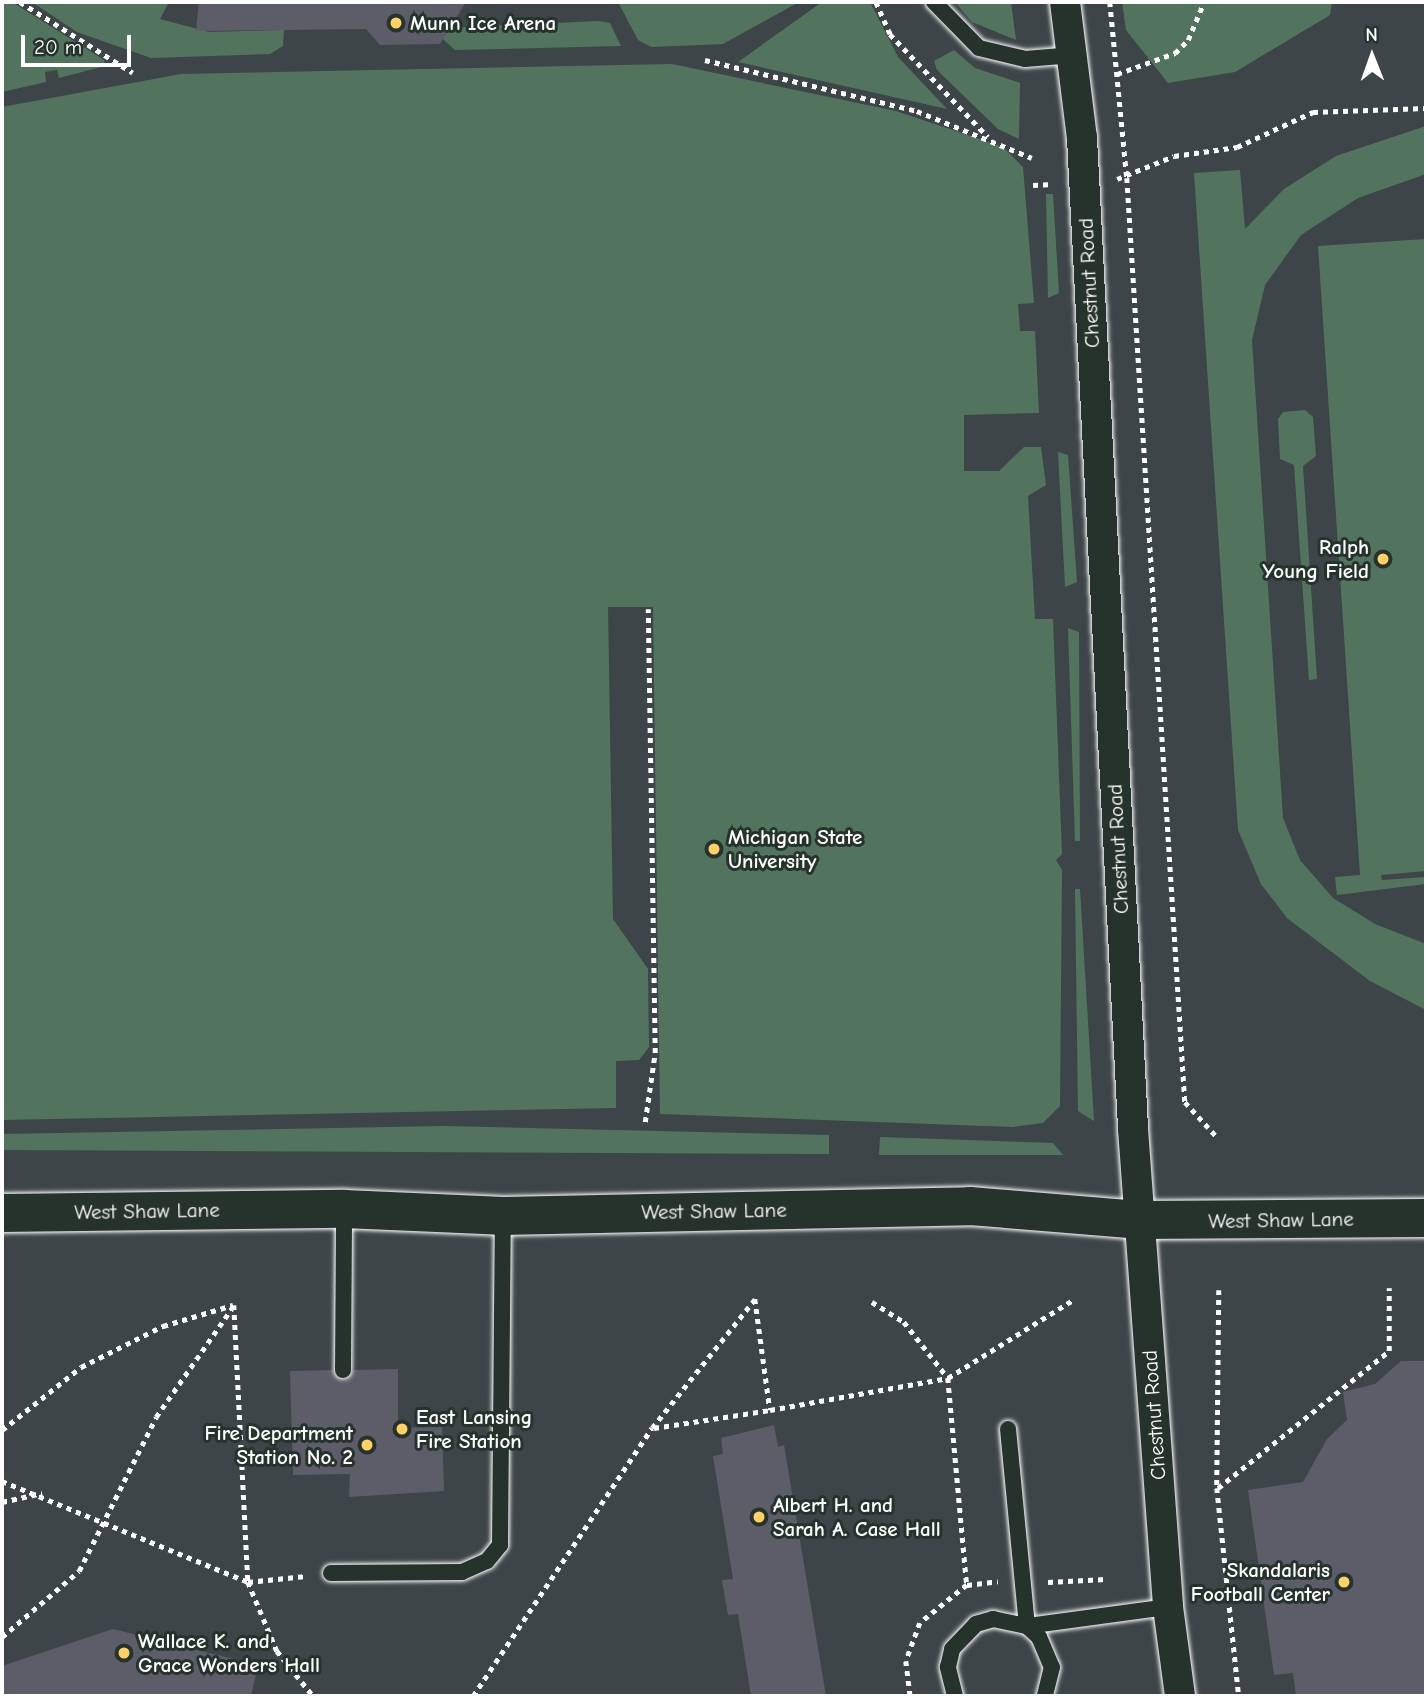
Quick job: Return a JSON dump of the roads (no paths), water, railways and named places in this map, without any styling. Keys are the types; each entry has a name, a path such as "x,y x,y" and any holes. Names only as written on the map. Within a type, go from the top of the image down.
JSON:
{"street":[{"name":"Chestnut Road","path":"1065,2 1074,55 1083,182 1141,1220 1168,1607 1180,1696"},
{"name":"West Shaw Lane","path":"2,1213 344,1209 503,1216 970,1206 1141,1220 1426,1218"}],"lane":[{"path":"933,2 960,33 989,52 1025,59 1074,55"},
{"path":"343,1370 344,1209"},
{"path":"331,1573 462,1572 487,1561 500,1545 503,1216"},
{"path":"1008,1429 1027,1626 1048,1651 1045,1696"},
{"path":"955,1696 948,1667 962,1635 993,1619 1027,1626 1168,1607"}],"place":[{"name":"Munn Ice Arena","path":"396,23"},
{"name":"Ralph Young Field","path":"1383,559"},
{"name":"Michigan State University","path":"714,849"},
{"name":"East Lansing Fire Station","path":"402,1429"},
{"name":"Fire Department Station No. 2","path":"367,1445"},
{"name":"Albert H. and Sarah A. Case Hall","path":"759,1517"},
{"name":"Skandalaris Football Center","path":"1344,1582"},
{"name":"Wallace K. and Grace Wonders Hall","path":"124,1653"}]}
